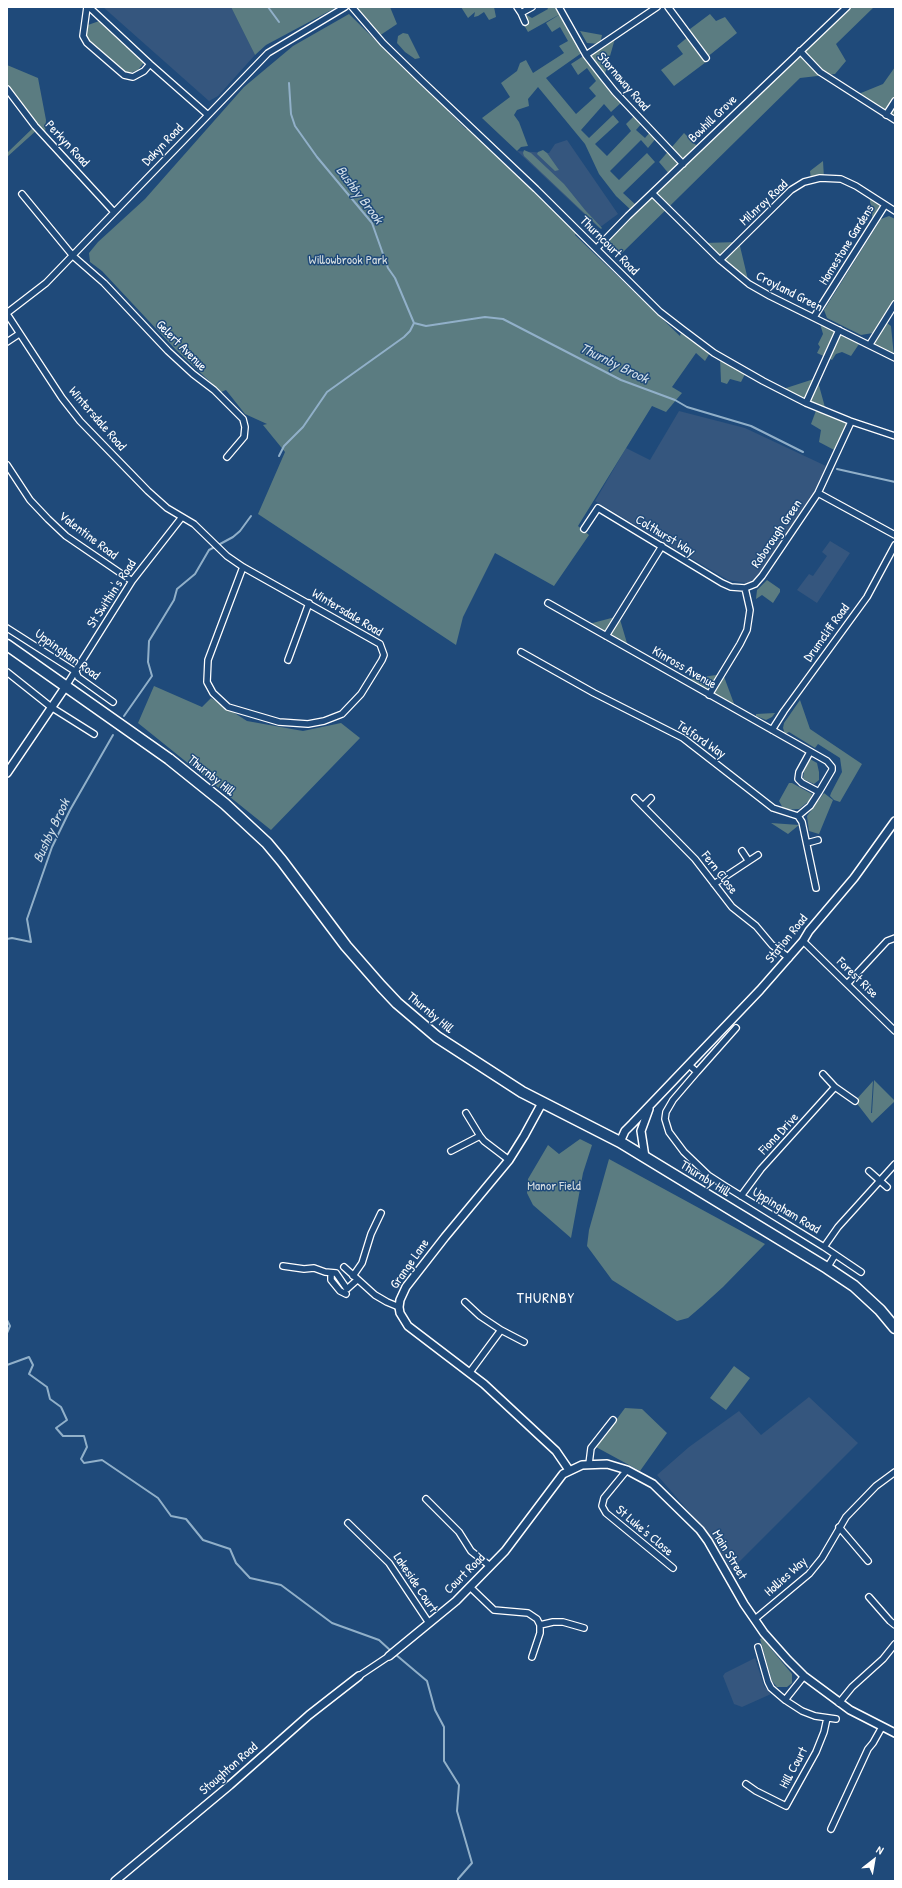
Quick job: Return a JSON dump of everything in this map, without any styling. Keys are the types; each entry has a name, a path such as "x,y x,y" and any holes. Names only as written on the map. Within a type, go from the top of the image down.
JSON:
{"highway":[{"name":"Thurnby Hill","path":"7,645 169,759 225,804 248,825 286,866 366,969 414,1018 456,1051 542,1103 645,1156 828,1268 854,1286 880,1310 895,1328"}],"street":[{"path":"88,7 150,64 208,114"},
{"path":"88,7 83,36 97,52 124,75 132,76 144,71 150,64"},
{"name":"Dakyn Road","path":"7,314 46,284 74,256 255,64 268,53 293,37 345,7"},
{"name":"Thurncourt Road","path":"352,7 383,43 597,248 660,312 711,351 738,368 806,402 851,422 895,436"},
{"path":"517,7 525,22"},
{"path":"521,13 532,7"},
{"name":"Stornaway Road","path":"559,7 586,55 615,92 683,164"},
{"path":"586,55 657,7"},
{"path":"668,7 706,58"},
{"name":"Bowhill Grove","path":"597,248 652,193 847,7"},
{"path":"800,51 820,72 895,120"},
{"name":"Perkyn Road","path":"7,89 34,125 114,212"},
{"path":"886,115 895,101"},
{"name":"Milnroy Road","path":"720,260 791,190 804,182 820,178 841,179 856,186 895,211"},
{"name":"Croyland Green","path":"652,193 720,260 757,289 870,344 895,358"},
{"name":"Gelert Avenue","path":"22,194 74,256 135,314 168,351 192,374 214,390 243,419 245,427 244,437 227,457"},
{"name":"Homestone Gardens","path":"814,317 885,205"},
{"path":"870,344 895,304"},
{"name":"Wintersdale Road","path":"7,314 62,398 80,420 148,491 167,508 194,524 243,567 380,644 384,655 382,660 362,694 342,714 324,721 308,724 279,722 228,706 213,693 207,682 206,670 208,660 243,567"},
{"path":"806,402 839,330"},
{"path":"7,342 19,334"},
{"name":"Roborough Green","path":"745,588 755,584 762,576 818,493 851,422"},
{"name":"Valentine Road","path":"7,466 30,500 66,536 132,581"},
{"path":"818,493 895,535"},
{"name":"Colthurst Way","path":"584,529 598,508 722,583 745,588"},
{"name":"St Swithin's Road","path":"66,686 132,581 182,516"},
{"name":"Drumcliff Road","path":"772,730 784,711 867,597 895,545"},
{"path":"606,636 662,546"},
{"path":"708,695 740,644 747,630 750,610 745,588"},
{"path":"288,660 309,603"},
{"name":"Kinross Avenue","path":"548,603 708,695 827,761 832,767 831,773 810,806 798,816"},
{"name":"Uppingham Road","path":"7,628 76,672 78,677 113,702"},
{"name":"Telford Way","path":"521,652 594,693 683,738 773,808 798,816"},
{"path":"7,672 51,707 94,734"},
{"path":"7,773 66,686"},
{"path":"810,752 799,772 798,779 802,783 819,792"},
{"name":"Fern Close","path":"635,798 695,859 732,907 756,926 777,950 789,958"},
{"path":"643,806 651,798"},
{"path":"798,816 802,822 816,888"},
{"name":"Station Road","path":"620,1142 625,1131 689,1065 803,942 809,932 854,878 895,821"},
{"path":"807,843 818,840"},
{"path":"742,851 748,860"},
{"path":"714,884 748,860 758,855"},
{"path":"848,983 887,941 895,938"},
{"name":"Forest Rise","path":"803,942 848,983 895,1031"},
{"path":"689,1065 697,1072 736,1028"},
{"name":"Uppingham Road","path":"697,1072 673,1100 666,1112 665,1119 669,1132 684,1152 708,1175 835,1254 860,1272"},
{"path":"823,1074 836,1087 855,1101"},
{"name":"Fiona Drive","path":"741,1196 761,1169 836,1087"},
{"name":"Grange Lane","path":"542,1103 509,1160 425,1262 402,1294 399,1307 404,1320 414,1332 470,1372 484,1384 556,1451 569,1470"},
{"name":"Station Road","path":"645,1156 641,1136 641,1127 652,1103"},
{"path":"466,1113 484,1141 509,1160"},
{"path":"452,1151 480,1136"},
{"path":"824,1247 838,1227 895,1164"},
{"path":"869,1171 887,1187"},
{"path":"283,1266 304,1269 314,1268 336,1273 347,1289 355,1278 362,1263 371,1234 381,1213"},
{"path":"828,1268 835,1254"},
{"path":"344,1267 375,1295 399,1307"},
{"path":"332,1272 331,1280 340,1291 346,1294"},
{"path":"465,1302 480,1316 501,1330 524,1342"},
{"path":"470,1372 501,1330"},
{"path":"589,1464 591,1448 612,1420"},
{"name":"Main Street","path":"569,1470 589,1464 607,1464 627,1470 652,1484 700,1530 708,1541 730,1580 774,1646 804,1676 839,1703 895,1733"},
{"name":"Court Road","path":"359,1676 403,1646 470,1587 518,1535 558,1479 569,1470"},
{"name":"St Luke's Close","path":"627,1470 604,1498 602,1506 606,1513 673,1568"},
{"name":"Hollies Way","path":"755,1619 809,1574 822,1558 839,1527 865,1496 895,1472"},
{"path":"426,1499 459,1532 471,1552 490,1566"},
{"name":"Lakeside Court","path":"348,1523 389,1563 429,1623"},
{"path":"839,1527 868,1561"},
{"path":"470,1587 494,1610 528,1613 536,1618 540,1625 532,1657"},
{"path":"870,1597 895,1625"},
{"path":"540,1625 553,1622 563,1622 584,1628"},
{"path":"839,1703 852,1687 883,1659 895,1644"},
{"path":"758,1647 771,1688 785,1700 802,1711 827,1718 836,1718"},
{"name":"Stoughton Road","path":"115,1881 230,1785 308,1715 359,1676"},
{"path":"785,1700 804,1676"},
{"name":"Hill Court","path":"746,1784 756,1791 786,1806 816,1752 824,1732 827,1718"},
{"path":"831,1829 868,1749 882,1727"}],"shaded area":[{"path":"103,7 231,7 255,55 218,96 209,101"},
{"path":"567,140 618,214 599,228 517,151 549,153 555,144"},
{"path":"679,411 745,428 826,466 813,495 756,581 746,583 728,580 595,501 626,448 650,460"},
{"path":"830,541 850,553 817,603 797,590 809,574 813,576 827,556 822,552"},
{"path":"809,1397 858,1443 731,1570 712,1538 657,1475 689,1447 739,1411 761,1435"},
{"path":"755,1658 764,1686 771,1694 742,1707 734,1704 723,1676 725,1673"}],"green space":[{"path":"231,7 337,7 266,45 255,55"},
{"path":"354,7 390,7 397,24 379,36"},
{"path":"461,7 494,7 496,17 489,20 484,12 474,17 475,12 468,18"},
{"path":"547,7 559,7 562,13 528,32 524,25 528,23 525,14 532,18 548,9"},
{"path":"845,7 874,7 836,44 846,61 835,74 800,78 621,254 606,238 670,175 659,162 684,133 699,148"},
{"path":"562,13 583,52 546,78 576,114 596,96 589,88 596,81 587,68 578,75 571,64 616,35 604,77 623,101 611,112 604,104 581,130 589,138 613,115 619,122 595,144 607,156 631,131 626,124 636,114 643,122 636,130 645,138 651,131 657,137 648,148 641,140 610,171 619,180 647,153 655,162 623,193 637,206 632,211 616,196 599,174 585,144 538,87 528,99 529,106 517,110 514,115 519,122 528,146 521,147 517,151 482,118 510,97 501,83 517,71 520,63 526,60 533,73 564,53 559,46 568,41 560,27 552,32 546,23"},
{"name":"Willowbrook Park","path":"349,14 425,89 431,90 449,110 448,111 466,129 467,128 577,231 575,235 680,336 682,329 711,351 705,361 696,353 672,387 682,393 666,412 652,406 578,526 589,535 554,586 495,553 463,617 456,645 258,514 285,452 263,425 267,424 245,414 226,390 221,392 176,350 102,271 90,262 89,253 98,242 145,199 244,87 293,46"},
{"path":"710,14 716,21 725,17 737,33 706,58 695,45 694,47 706,62 674,86 661,70 683,54 677,46 689,36 686,32"},
{"path":"102,20 146,60 138,70 130,73 124,72 88,40 86,36 88,25"},
{"path":"580,31 602,35 600,44 587,43"},
{"path":"403,33 408,34 420,58 415,59 405,52 397,43 398,36"},
{"path":"7,65 38,78 46,120 45,134 7,87"},
{"path":"895,67 895,120 856,95 883,84"},
{"path":"35,126 38,129 7,157 7,153"},
{"path":"524,150 531,153 564,184 602,228 601,229 524,156"},
{"path":"543,150 547,153 559,170 555,171 537,154"},
{"path":"823,161 824,178 811,180 810,171"},
{"path":"869,194 885,205 873,222"},
{"path":"889,216 895,219 895,299 873,333 861,335 827,318 824,310 881,219"},
{"path":"739,242 749,284 703,243"},
{"path":"819,320 861,341 851,356 842,352 836,354 832,360 817,353 820,347 818,344 823,334"},
{"path":"884,321 891,326 894,357 870,344"},
{"path":"720,357 746,372 741,382 730,379 727,384 721,382"},
{"path":"817,378 826,411 850,421 838,452 819,442 821,430 811,424 817,408 780,390"},
{"path":"767,580 780,589 780,592 773,603 762,595 756,599 757,590"},
{"path":"619,616 629,650 585,625"},
{"path":"723,674 736,709 682,680"},
{"path":"154,686 202,707 211,698 247,721 303,731 341,723 360,738 271,830 138,723"},
{"path":"800,700 810,729 862,764 840,802 834,800 830,796 842,772 840,758 818,744 815,748 789,732 785,734 783,728 784,723"},
{"path":"775,713 772,717 766,720 756,716 756,714"},
{"path":"810,759 817,763 819,772 819,780 814,784 803,779 804,771"},
{"path":"789,783 792,783 812,794 809,801 799,809 784,810 779,801"},
{"path":"824,793 833,800 819,834 809,831 807,816"},
{"path":"771,823 799,825 788,834"},
{"path":"874,1080 895,1101 872,1123 855,1101 873,1081 872,1113"},
{"name":"Manor Field","path":"580,1139 592,1145 583,1173 571,1238 533,1205 527,1193 528,1179 548,1145 559,1154"},
{"path":"609,1159 765,1244 702,1306 688,1318 677,1321 612,1280 587,1246 589,1230"},
{"path":"734,1366 750,1378 726,1410 710,1398"},
{"path":"625,1408 642,1409 667,1433 640,1471 596,1447"},
{"path":"762,1638 792,1674 792,1683 787,1687 777,1687 772,1681 760,1639"}],"waterway":[{"name":"Bushby Brook","path":"268,7 279,22"},
{"name":"Bushby Brook","path":"279,456 284,446 303,427 327,392 404,337 410,331 414,323 395,278 388,268 372,223 317,157 295,126 291,114 289,83"},
{"name":"Thurnby Brook","path":"414,323 426,326 485,317 503,319 621,380 675,400 687,407 751,426 803,452"},
{"name":"Thurnby Brook","path":"837,469 895,482"},
{"name":"Bushby Brook","path":"124,716 152,676 148,662 149,641 174,600 177,589 195,574 209,550 233,537 240,531 251,516"},
{"name":"Bushby Brook","path":"7,939 12,938 31,942 27,919 52,847 70,810 113,735"},
{"name":"Bushby Brook","path":"7,1320 10,1326 7,1333"},
{"name":"Bushby Brook","path":"7,1365 29,1357 33,1365 29,1374 47,1387 50,1399 61,1407 67,1420 56,1428 63,1436 84,1436 87,1447 81,1459 84,1463 102,1460 158,1498 171,1516 186,1519 203,1540 230,1549 236,1563 250,1578 281,1585 332,1623 379,1640 391,1651"},
{"name":"Bushby Brook","path":"395,1654 427,1681 435,1710 444,1727 444,1761 459,1785 457,1811 472,1863 458,1879 458,1881"}],"district":[{"name":"THURNBY","path":"546,1299"}]}
